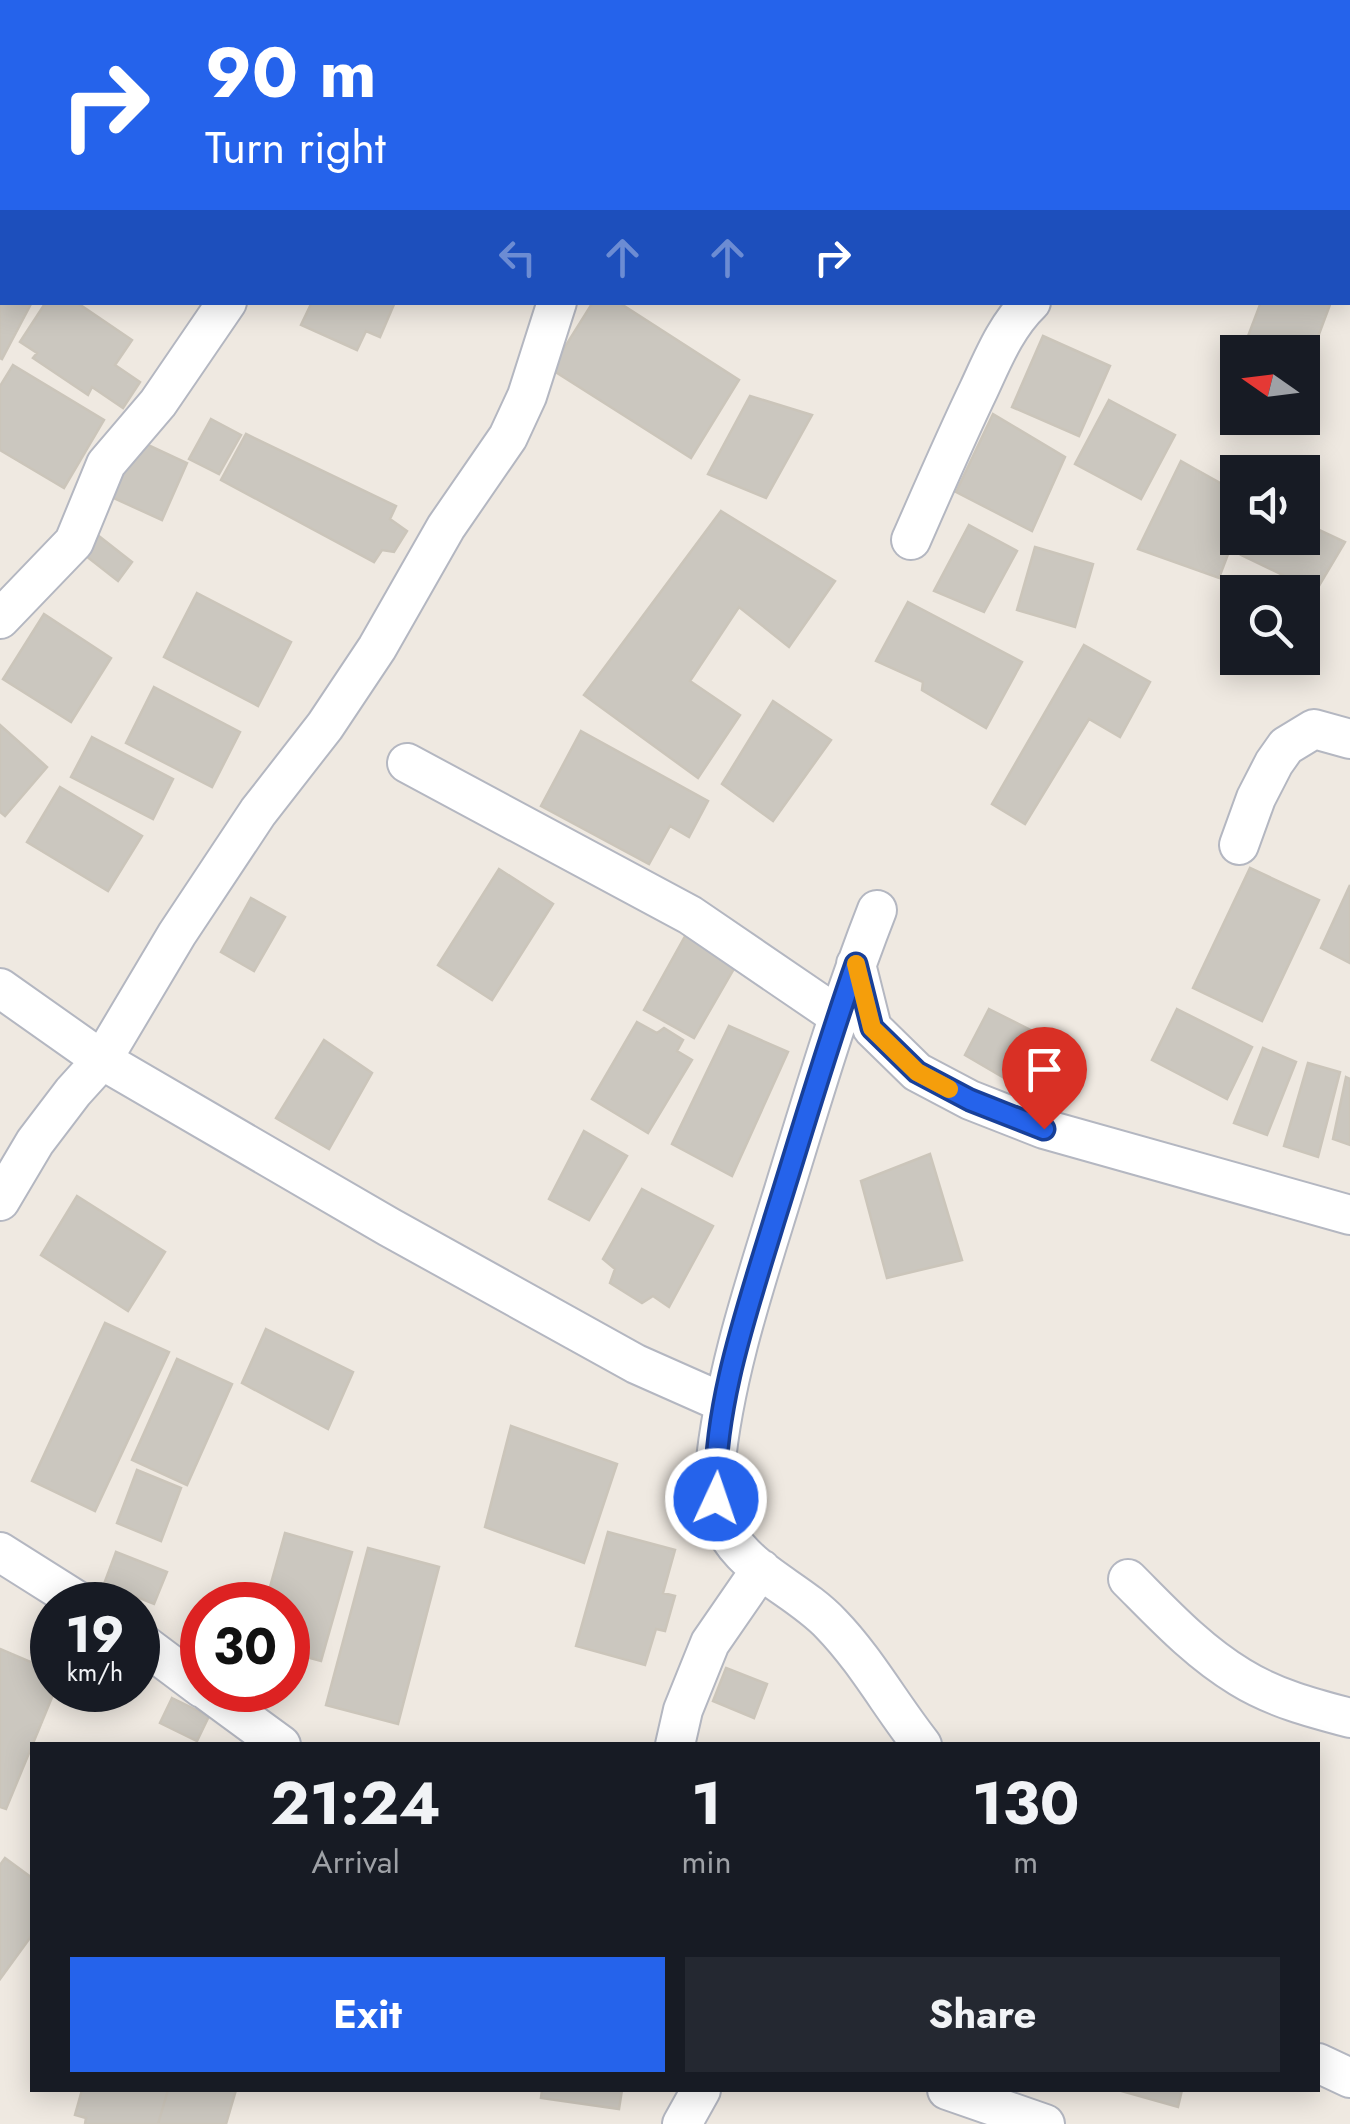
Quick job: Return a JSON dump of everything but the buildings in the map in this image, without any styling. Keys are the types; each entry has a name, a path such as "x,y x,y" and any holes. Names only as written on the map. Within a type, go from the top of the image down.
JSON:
{"street":[{"path":"0,619 74,542 106,464 158,403 226,305"},
{"path":"0,1201 35,1142 102,1060 177,934 258,812 325,726 376,648 446,526 508,437 556,305"},
{"path":"911,540 998,349 1017,316 1029,305"},
{"path":"1239,845 1256,798 1286,746 1314,729 1350,739"},
{"path":"407,763 690,914 838,1016"},
{"path":"877,910 838,1016 751,1295 724,1403 714,1473 724,1528 745,1557 830,1622 920,1742"},
{"path":"856,964 872,1028 917,1072 970,1100 1044,1129 1350,1215"},
{"path":"0,988 102,1060 389,1227 620,1354 724,1403"},
{"path":"0,1552 48,1582"},
{"path":"676,1742 710,1643 761,1570"},
{"path":"1128,1579 1180,1632 1240,1677 1300,1705 1350,1718"},
{"path":"235,1712 276,1742"},
{"path":"1320,2064 1350,2078"},
{"path":"682,2124 700,2092"},
{"path":"953,2092 1045,2124"}],"slow traffic":[{"path":"856,964 872,1028 917,1072 949,1089"}],"route":[{"path":"716,1499 714,1473 724,1403 751,1295 856,964 872,1028 917,1072 970,1100 1044,1129"}]}
